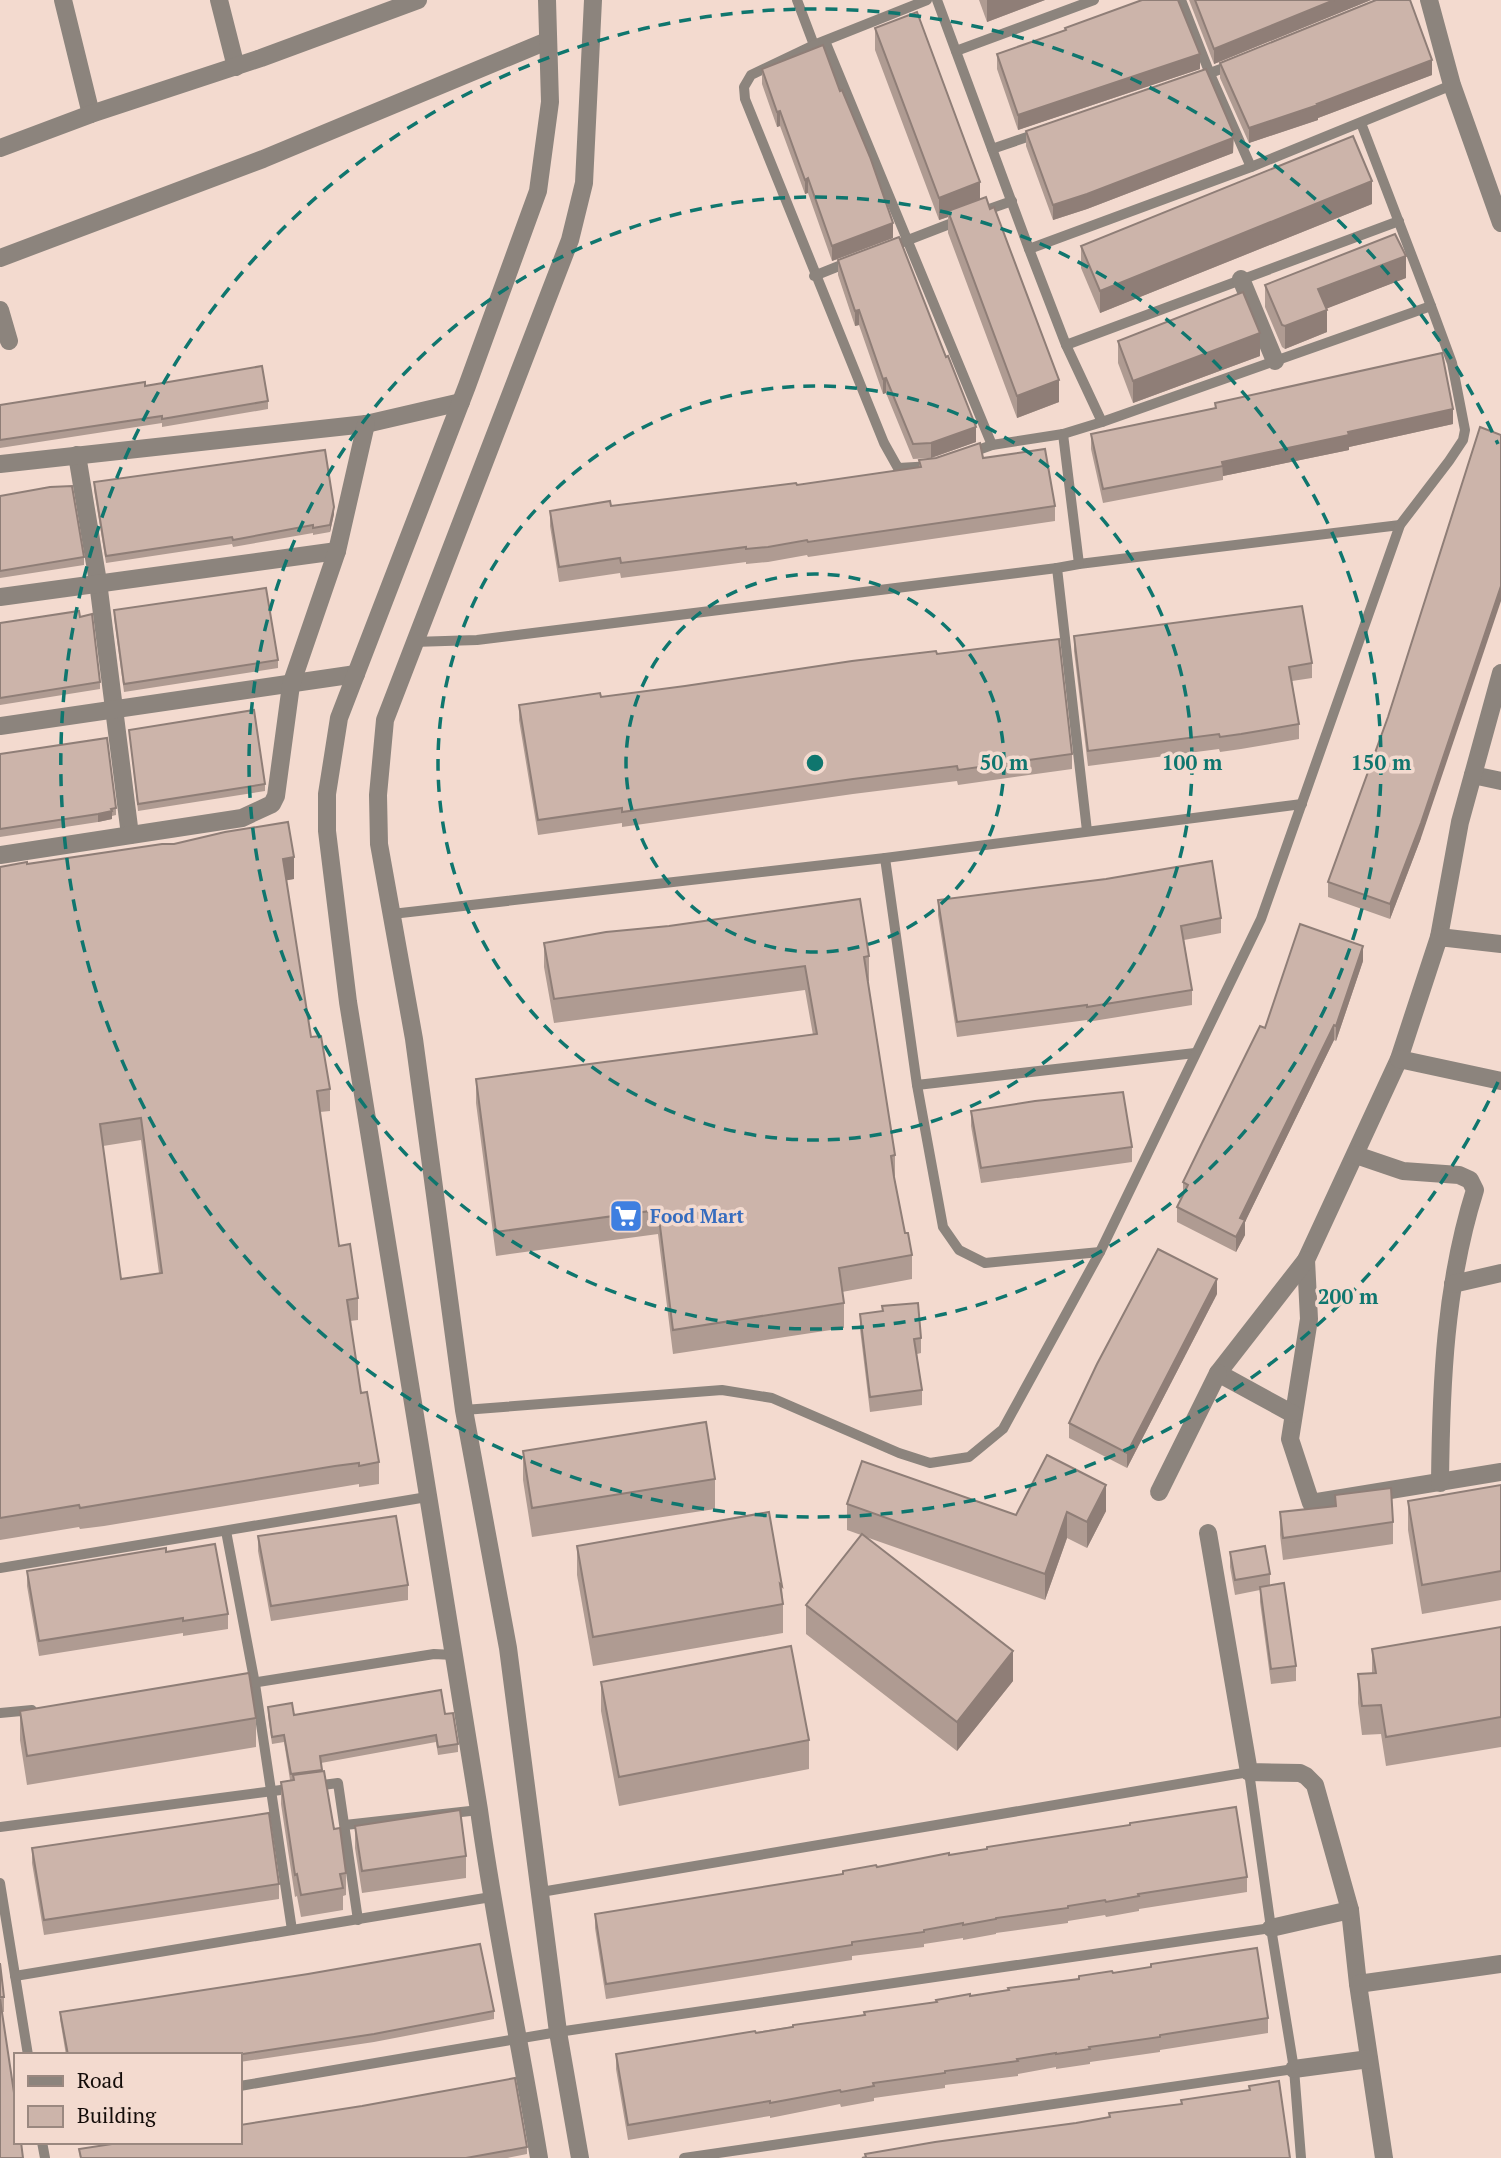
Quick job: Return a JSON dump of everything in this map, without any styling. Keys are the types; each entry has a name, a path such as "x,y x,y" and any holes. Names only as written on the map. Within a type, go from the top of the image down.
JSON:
{"street":[{"path":"63,0 91,114"},
{"path":"219,0 236,67"},
{"path":"0,148 91,114 236,67 418,0"},
{"path":"539,2158 491,1897 348,1002 327,831 327,794 340,718 461,402 538,191 550,102 547,0"},
{"path":"580,2158 558,2032 508,1648 464,1410 414,1039 379,844 378,795 385,720 570,240 583,183 593,0"},
{"path":"1429,0 1452,85 1501,223"},
{"path":"0,258 263,159 547,41"},
{"path":"1241,279 1275,361"},
{"path":"0,310 9,341"},
{"path":"0,464 366,424 461,402"},
{"path":"0,855 242,818 272,804 276,796 291,685 337,551 366,424"},
{"path":"77,456 98,582 130,835"},
{"path":"0,597 337,551"},
{"path":"1159,1492 1219,1373 1306,1260 1399,1059 1439,937 1460,822 1501,673"},
{"path":"0,726 356,674"},
{"path":"1473,775 1501,781"},
{"path":"1439,937 1501,944"},
{"path":"1399,1059 1501,1081"},
{"path":"1356,1155 1403,1171 1459,1175 1470,1180 1475,1190 1461,1235 1448,1318 1441,1411 1440,1482"},
{"path":"1306,1260 1309,1319 1290,1439 1311,1503 1501,1472"},
{"path":"1453,1284 1501,1273"},
{"path":"1219,1373 1293,1414"},
{"path":"1208,1533 1250,1772 1300,1773 1315,1785 1350,1910 1358,1984 1384,2158"},
{"path":"1271,1928 1350,1910"},
{"path":"1358,1984 1501,1964"},
{"path":"1294,2069 1369,2059"}],"lane":[{"path":"797,0 814,46"},
{"path":"927,0 825,41 751,75 744,87 745,99 814,276 884,443 898,468 933,466 945,462"},
{"path":"937,0 1066,345 1102,422"},
{"path":"956,51 1094,0"},
{"path":"1181,0 1251,167"},
{"path":"825,41 992,445"},
{"path":"1184,82 1246,59"},
{"path":"1029,249 1251,167 1452,85"},
{"path":"464,1410 723,1390 772,1398 930,1463 969,1457 1003,1429 1100,1252 1261,919 1400,525 1463,440 1465,430 1452,363 1361,123"},
{"path":"992,149 1056,127"},
{"path":"897,244 1012,201"},
{"path":"1066,345 1399,221"},
{"path":"814,276 862,258"},
{"path":"957,458 992,445 1063,434 1102,422 1431,306"},
{"path":"1063,434 1079,564"},
{"path":"413,642 477,640 1400,525"},
{"path":"1058,568 1087,831"},
{"path":"392,914 885,858 1302,804"},
{"path":"885,858 917,1085 943,1227 959,1250 985,1263 1100,1252"},
{"path":"917,1085 1195,1053"},
{"path":"0,1568 427,1497"},
{"path":"226,1531 255,1684 292,1930"},
{"path":"228,1687 434,1654 454,1655"},
{"path":"0,1713 40,1709"},
{"path":"541,1892 1250,1772 1294,2069 1301,2158"},
{"path":"0,1826 338,1783 358,1920"},
{"path":"345,1825 479,1810"},
{"path":"0,1883 28,2053"},
{"path":"15,1976 491,1897"},
{"path":"242,2086 558,2032 1271,1928"},
{"path":"0,1958 12,1956"},
{"path":"684,2158 1294,2069"}],"building":[{"path":"1142,0 1178,0 1200,54 1018,115 997,54"},
{"path":"1195,0 1334,0 1214,49"},
{"path":"1376,0 1410,0 1432,60 1318,105 1249,128 1220,63"},
{"path":"917,12 980,182 939,198 875,28"},
{"path":"823,45 840,91 842,90 870,157 893,223 832,246 808,178 805,180 762,69"},
{"path":"1206,69 1234,134 1233,138 1053,205 1026,131"},
{"path":"1353,136 1372,181 1100,291 1081,246"},
{"path":"986,197 990,209 994,207 1059,380 1017,396 948,211"},
{"path":"1395,234 1406,256 1318,289 1327,310 1282,325 1265,285"},
{"path":"899,237 976,427 931,443 913,444 886,378 883,379 859,310 855,311 838,260"},
{"path":"1243,292 1260,333 1133,381 1118,341"},
{"path":"1442,353 1453,409 1222,462 1223,466 1103,489 1091,434 1216,408 1215,403"},
{"path":"262,366 268,401 162,419 162,416 0,440 0,405 145,382 145,386"},
{"path":"1480,427 1501,435 1501,586 1421,823 1390,904 1328,882 1388,717"},
{"path":"980,443 983,458 1045,449 1055,506 768,547 746,547 621,563 620,558 559,567 550,511 610,501 611,506 797,485 921,467 919,460 936,458"},
{"path":"325,450 334,507 330,525 313,528 313,525 233,540 232,537 106,556 94,482"},
{"path":"72,486 84,557 0,571 0,496"},
{"path":"266,588 278,660 124,684 114,610"},
{"path":"1302,606 1312,663 1289,667 1299,724 1220,737 1219,734 1088,751 1074,636"},
{"path":"79,611 80,617 92,614 100,682 0,698 0,623"},
{"path":"1059,639 1072,754 958,770 957,766 853,779 622,812 622,808 538,820 519,705 600,693 601,697 685,686 852,661"},
{"path":"254,710 265,784 138,804 129,730"},
{"path":"107,738 116,808 98,814 0,829 0,754"},
{"path":"288,822 294,857 283,859 311,1037 321,1036 330,1089 317,1091 339,1246 350,1244 358,1298 347,1300 361,1393 367,1392 379,1462 359,1466 359,1463 335,1466 80,1508 79,1505 0,1518 0,867 174,844 225,832","holes":["141,1118 162,1273 121,1279 100,1124"]},
{"path":"1212,861 1221,918 1181,926 1192,990 1087,1007 957,1022 938,900 1106,879"},
{"path":"860,899 869,956 864,957 895,1155 891,1156 894,1177 912,1255 839,1268 844,1303 673,1330 658,1210 496,1232 476,1079 817,1034 805,966 554,999 544,943 606,932 669,926"},
{"path":"1300,924 1363,946 1336,1026 1334,1025 1240,1218 1245,1220 1236,1237 1177,1207 1188,1185 1183,1182 1202,1143 1260,1026 1265,1028"},
{"path":"1123,1092 1132,1147 981,1168 971,1111"},
{"path":"1158,1249 1217,1279 1127,1453 1069,1423"},
{"path":"918,1303 921,1338 914,1339 922,1390 870,1397 860,1314 883,1311 882,1306"},
{"path":"706,1422 715,1479 532,1508 523,1451"},
{"path":"1047,1455 1106,1485 1087,1522 1067,1512 1045,1574 847,1504 862,1461 1016,1515"},
{"path":"1501,1485 1501,1571 1422,1585 1408,1501"},
{"path":"1391,1488 1393,1522 1283,1538 1280,1512 1336,1506 1335,1495"},
{"path":"769,1512 783,1604 593,1637 577,1546"},
{"path":"396,1516 408,1585 271,1606 258,1536"},
{"path":"862,1534 1013,1651 957,1722 806,1605"},
{"path":"215,1544 228,1614 183,1621 183,1618 39,1641 27,1571 166,1548 166,1552"},
{"path":"1265,1546 1270,1574 1235,1580 1230,1552"},
{"path":"1284,1583 1296,1666 1271,1669 1260,1587"},
{"path":"1501,1627 1501,1717 1386,1737 1381,1705 1362,1706 1358,1674 1376,1673 1372,1649"},
{"path":"791,1646 809,1740 619,1777 601,1682"},
{"path":"249,1673 256,1718 27,1756 20,1711"},
{"path":"441,1690 445,1714 453,1713 458,1744 438,1747 436,1735 320,1756 322,1770 291,1774 284,1735 272,1737 268,1707 292,1703 294,1715"},
{"path":"324,1771 334,1829 340,1828 346,1873 340,1874 343,1888 301,1895 297,1874 295,1875 281,1782 294,1780 293,1775"},
{"path":"1236,1807 1247,1877 606,1984 595,1914"},
{"path":"460,1810 466,1856 362,1871 355,1826"},
{"path":"269,1813 279,1884 44,1920 32,1848"},
{"path":"480,1944 494,2011 374,2034 242,2054 68,2053 60,2012 308,1974"},
{"path":"1257,1948 1268,2018 873,2083 874,2086 841,2092 840,2090 628,2125 616,2054 793,2027 865,2015 864,2012"},
{"path":"0,1963 4,1997 0,1997"},
{"path":"0,1999 14,2093 14,2144 21,2144 23,2158 0,2158"},
{"path":"515,2078 527,2147 466,2158 81,2158 79,2149 112,2144 242,2144 242,2125"},
{"path":"1279,2081 1290,2158 862,2158 866,2157 865,2154 935,2142 1076,2123 1110,2117 1109,2113 1182,2104 1181,2100 1250,2090 1249,2086"}],"place":[{"name":"Food Mart","path":"626,1216"}]}
